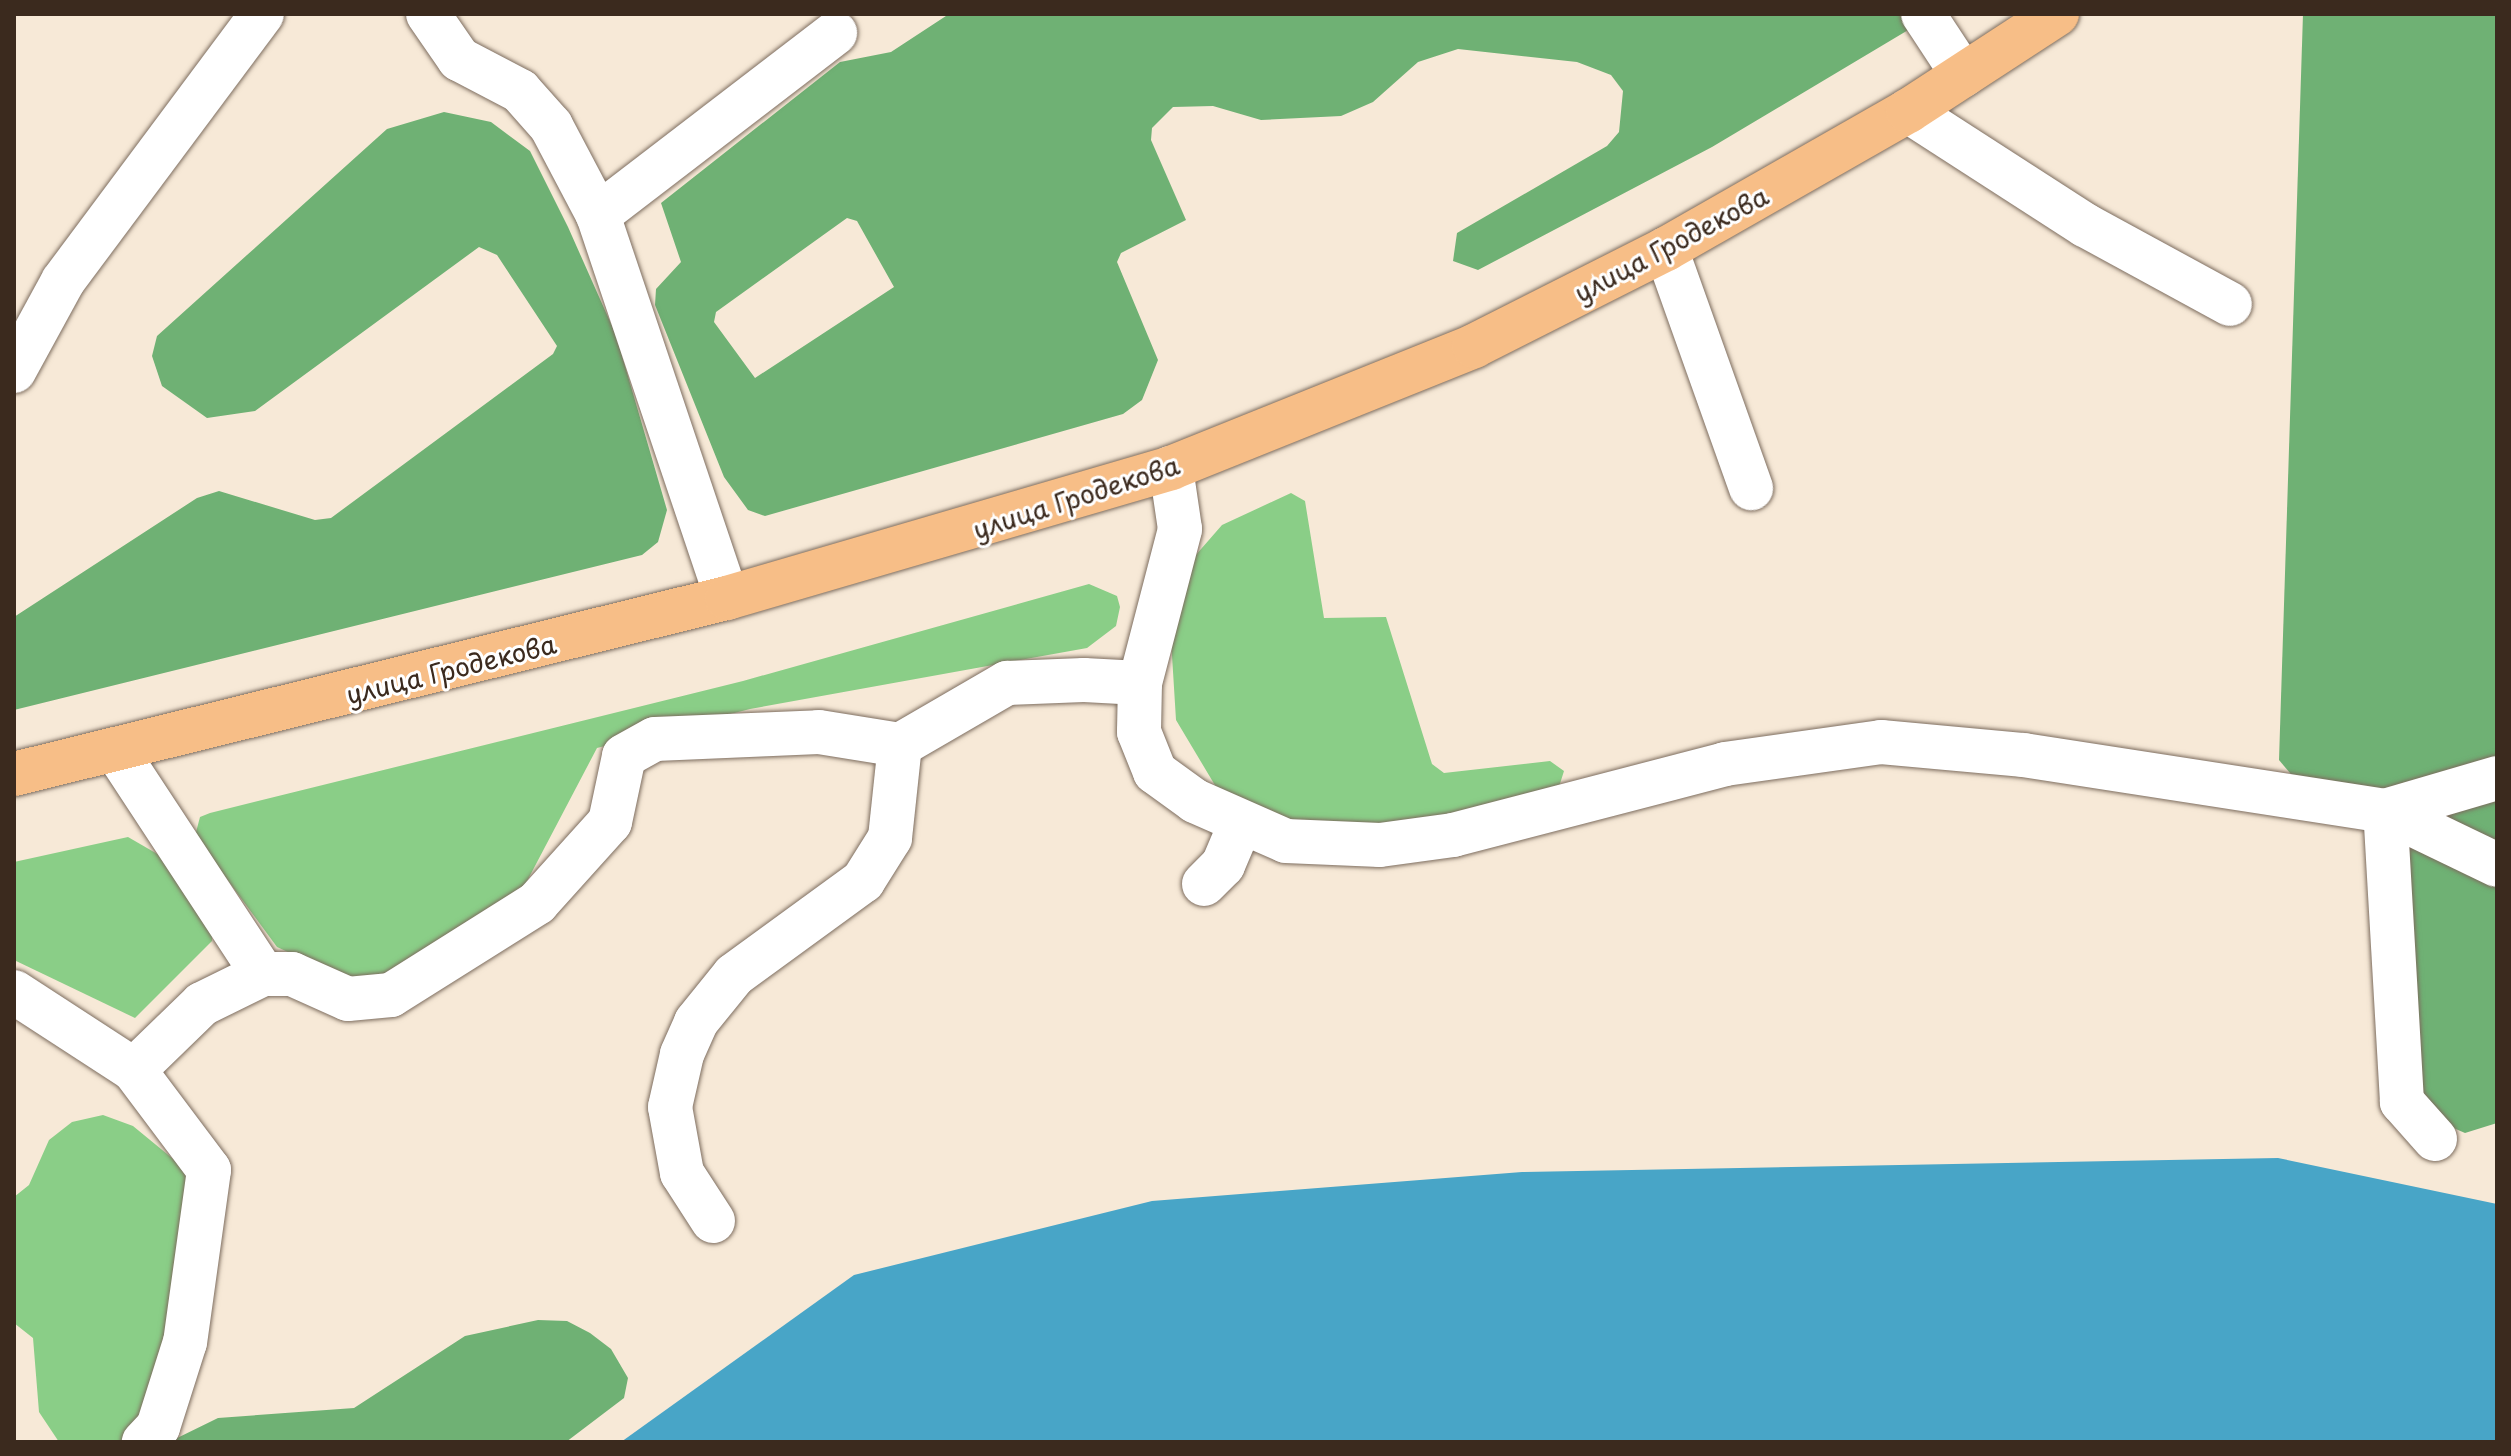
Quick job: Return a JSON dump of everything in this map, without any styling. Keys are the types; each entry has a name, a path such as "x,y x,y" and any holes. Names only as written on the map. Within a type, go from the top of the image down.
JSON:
{"main road":[{"name":"улица Гродекова","path":"14,774 117,752 727,598 1171,468 1474,346 1666,249 1908,111 2057,14"}],"lane":[{"path":"14,371 63,281 262,14"},
{"path":"428,14 459,59 520,91 551,126 598,215 727,598"},
{"path":"1923,14 1963,75"},
{"path":"598,215 835,33"},
{"path":"1908,111 2085,225 2230,304"},
{"path":"1666,249 1751,488"},
{"path":"1171,468 1180,529 1140,683 1139,732 1155,772 1240,825 1286,841 1380,845 1439,837 1725,764 1881,742 2024,755 2385,811 2497,865"},
{"path":"134,1070 202,1004 263,974 292,974 348,999 391,995 537,903 610,822 624,756 655,739 819,732 900,745 1007,683 1140,683"},
{"path":"713,1221 682,1173 670,1107 682,1054 696,1022 734,975 863,881 890,838 900,745"},
{"path":"117,752 263,974"},
{"path":"2385,811 2497,778"},
{"path":"2385,811 2402,1102 2435,1139"},
{"path":"1204,884 1223,865 1240,825"},
{"path":"14,992 134,1070 209,1170 185,1342 158,1427 144,1442"}],"green space":[{"path":"949,14 1935,14 1712,147 1478,270 1453,261 1457,233 1607,146 1619,132 1623,91 1611,75 1577,62 1458,49 1418,62 1373,102 1341,116 1261,120 1213,106 1173,107 1152,128 1151,140 1186,220 1121,253 1117,262 1158,360 1142,400 1123,414 765,516 748,510 724,477 655,305 656,289 681,262 661,203 840,62 891,52","holes":["847,218 857,221 894,287 755,378 714,322 716,312"]},
{"path":"2303,14 2497,14 2497,762 2387,792 2295,779 2279,760"},
{"path":"444,112 491,122 530,151 568,227 616,335 667,510 658,542 642,555 14,710 14,617 197,498 219,491 315,520 331,518 553,354 557,346 497,255 479,247 255,411 207,418 162,386 152,356 157,336 387,129"},
{"path":"1291,493 1305,501 1324,618 1386,617 1432,764 1444,773 1550,761 1564,771 1558,790 1452,828 1294,831 1222,797 1176,720 1169,607 1181,572 1222,525"},
{"path":"1089,584 1117,596 1120,607 1116,626 1087,648 750,709 597,748 525,885 389,976 351,981 277,947 195,836 200,817 210,813 743,681"},
{"path":"2497,790 2497,852 2450,825 2447,813"},
{"path":"128,837 166,859 212,921 212,941 135,1018 14,960 14,862"},
{"path":"2399,841 2497,877 2497,1123 2465,1133 2421,1114"},
{"path":"103,1115 133,1126 189,1172 172,1340 139,1431 120,1442 59,1442 39,1412 33,1338 14,1323 14,1197 29,1185 49,1140 72,1122"},
{"path":"538,1320 567,1321 590,1333 611,1349 628,1378 624,1398 566,1442 169,1442 218,1418 354,1408 465,1336"}],"water":[{"path":"2278,1158 2497,1204 2497,1442 621,1442 854,1275 1152,1201 1522,1172"}]}
